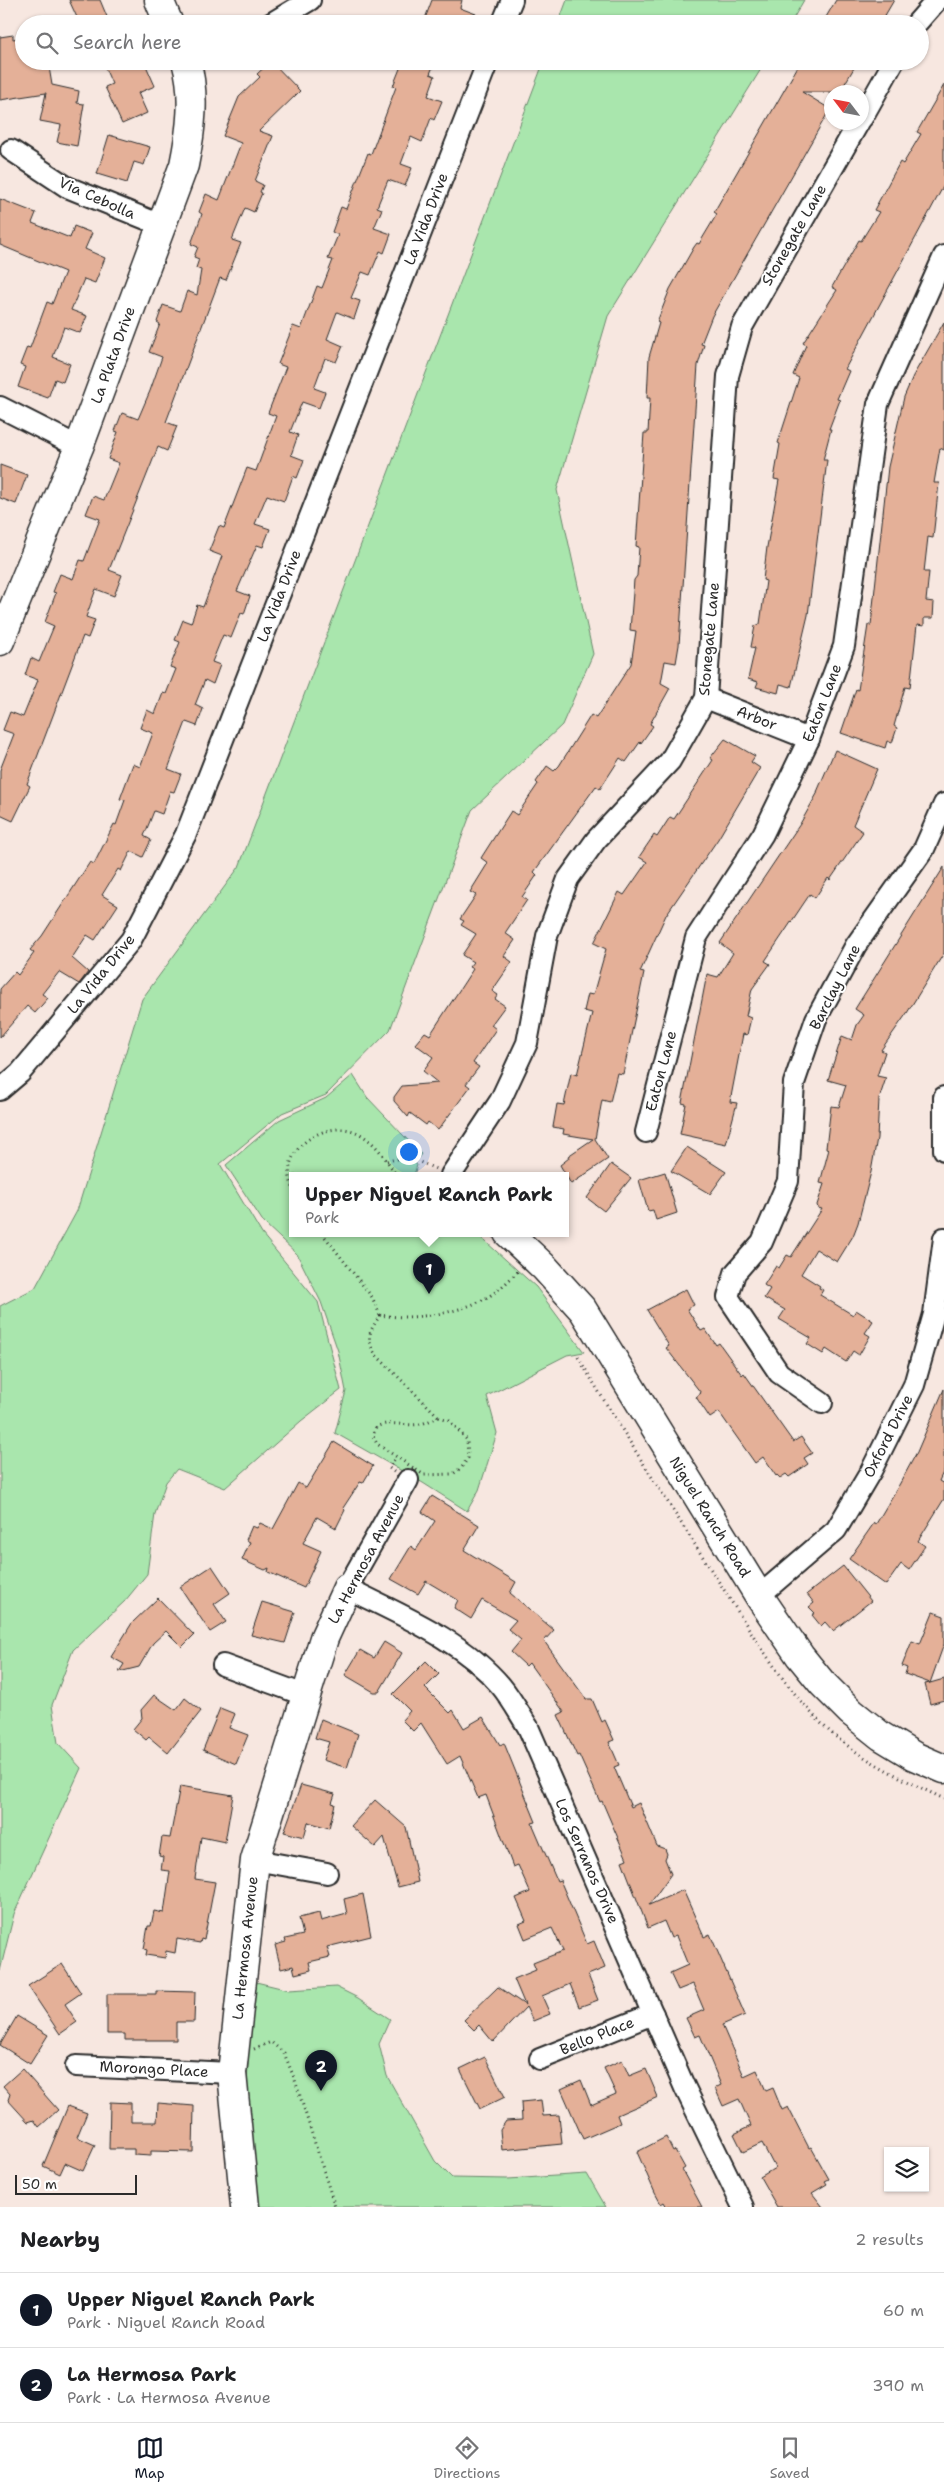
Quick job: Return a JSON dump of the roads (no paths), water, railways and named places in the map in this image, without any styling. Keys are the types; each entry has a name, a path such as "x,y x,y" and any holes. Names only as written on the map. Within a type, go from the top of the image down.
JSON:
{"street":[{"path":"159,0 165,15"},
{"path":"285,15 310,0"},
{"path":"506,15 512,0"},
{"path":"924,15 938,0"},
{"name":"La Plata Drive","path":"0,641 79,447 184,164 191,130 189,70"},
{"name":"La Vida Drive","path":"0,1090 20,1074 131,940 186,834 484,70"},
{"path":"869,106 889,70"},
{"name":"Stonegate Lane","path":"447,1172 500,1100 527,1043 547,936 568,879 596,840 670,761 706,698 728,376 742,327 854,130"},
{"name":"Via Cebolla","path":"11,150 67,187 161,225"},
{"name":"Eaton Lane","path":"646,1132 696,938 763,834 809,739 844,646 878,404 944,256"},
{"path":"0,407 79,447"},
{"name":"Arbor","path":"706,698 809,739"},
{"name":"Barclay Lane","path":"822,1404 779,1373 728,1297 735,1272 762,1242 788,1181 794,1084 816,1019 856,944 924,849 944,804"},
{"path":"944,1097 944,1150"},
{"name":"Oxford Drive","path":"759,1596 836,1530 871,1471 914,1385 934,1314 944,1238"},
{"name":"Niguel Ranch Road","path":"501,1239 545,1268 583,1310 759,1596 800,1656 822,1683 851,1712 882,1736 914,1756 944,1769"},
{"name":"La Hermosa Avenue","path":"245,2207 233,2062 255,1860 324,1638 347,1588 408,1480"},
{"name":"Los Serranos Drive","path":"347,1588 428,1629 472,1658 501,1686 528,1727 684,2088 743,2207"},
{"path":"223,1665 307,1696"},
{"path":"255,1860 327,1872"},
{"name":"Bello Place","path":"540,2059 653,2014"},
{"name":"Morongo Place","path":"76,2066 233,2062"}],"place":[{"name":"Upper Niguel Ranch Park","path":"429,1294"},
{"name":"La Hermosa Park","path":"321,2091"}]}
